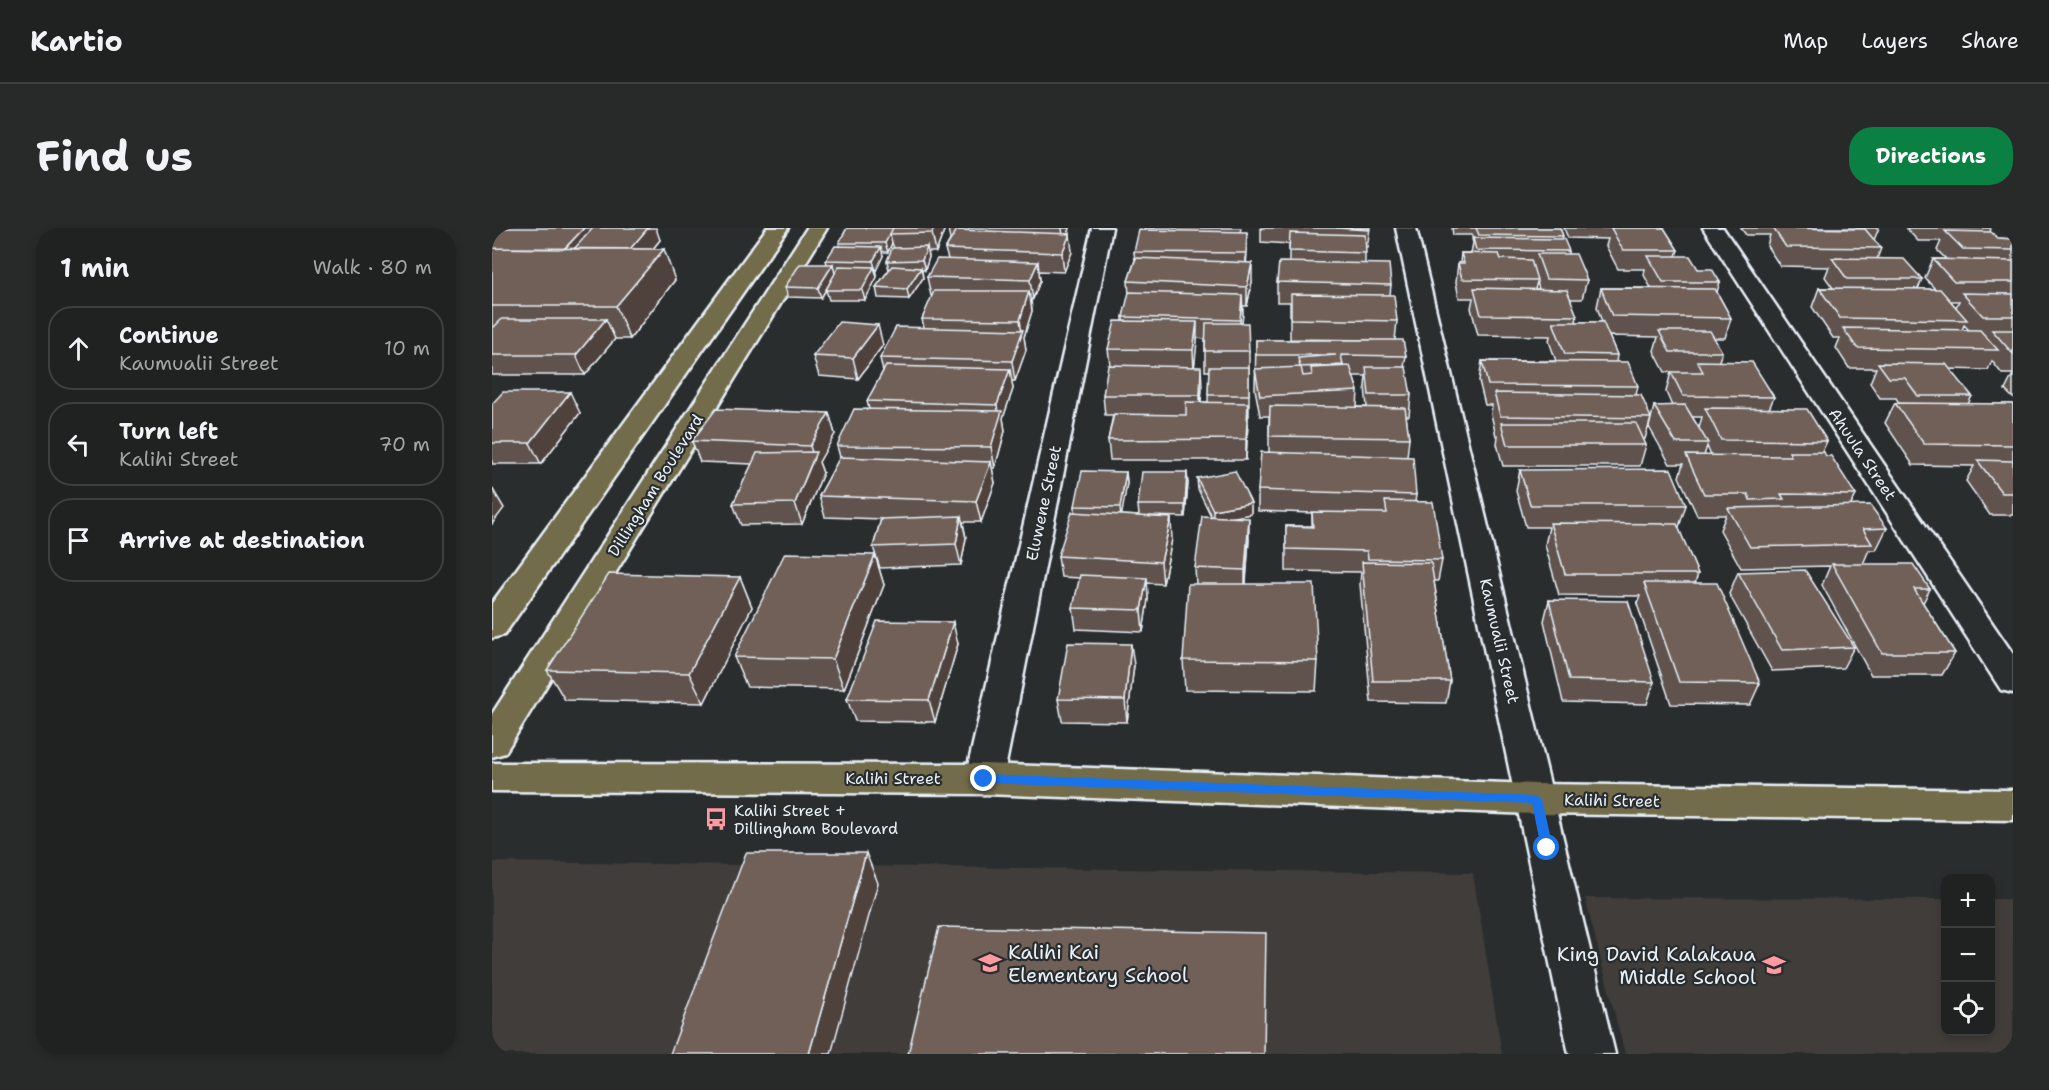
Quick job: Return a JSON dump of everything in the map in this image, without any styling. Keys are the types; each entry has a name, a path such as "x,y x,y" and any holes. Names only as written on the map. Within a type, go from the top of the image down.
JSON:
{"main road":[{"path":"492,627 778,228"},
{"name":"Dillingham Boulevard","path":"492,743 817,228"},
{"name":"Kalihi Street","path":"492,777 984,779 1536,799 2013,805"}],"street":[{"name":"Eluwene Street","path":"984,779 1102,228"},
{"name":"Kaumualii Street","path":"1406,228 1592,1054"},
{"name":"Ahuula Street","path":"1713,228 2013,681"}],"shaded area":[{"name":"Kalihi Kai Elementary School","path":"492,862 1473,873 1502,1054 492,1054"},
{"name":"King David Kalakaua Middle School","path":"1585,898 1941,899 1941,1036 1995,1036 1995,899 2013,899 2013,1054 1625,1054"}],"building":[{"path":"492,228 584,228 564,249 492,248"},
{"path":"593,228 648,228 630,249 574,249"},
{"path":"847,228 893,228 885,243 839,243"},
{"path":"893,228 934,228 932,233 890,234"},
{"path":"1336,228 1369,228 1369,230"},
{"path":"1476,228 1560,228 1563,236 1479,235"},
{"path":"1611,228 1664,228 1678,250 1623,250"},
{"path":"1773,228 1865,229 1881,248 1786,247"},
{"path":"957,230 1070,234 1062,253 945,249"},
{"path":"1139,230 1247,232 1246,253 1134,252"},
{"path":"1945,231 1991,232 1998,238 2013,239 2013,250 1963,249"},
{"path":"1290,233 1365,235 1366,253 1289,251"},
{"path":"1473,238 1564,239 1569,251 1476,250"},
{"path":"835,246 881,247 873,261 826,260"},
{"path":"927,247 922,260 887,261 892,248"},
{"path":"492,248 664,249 616,306 492,306"},
{"path":"1461,253 1499,254 1501,259 1531,260 1537,280 1462,279 1458,263 1464,263"},
{"path":"1537,254 1576,254 1587,280 1546,279"},
{"path":"1648,256 1690,256 1698,269 1712,269 1720,282 1663,282"},
{"path":"1136,258 1252,263 1247,287 1128,281"},
{"path":"1832,258 1904,259 1922,279 1847,279"},
{"path":"937,259 1038,262 1030,280 927,277"},
{"path":"1933,259 2013,261 2013,282 1954,282"},
{"path":"1279,262 1389,264 1391,285 1277,282"},
{"path":"800,264 833,264 818,288 785,287"},
{"path":"839,266 874,267 862,290 826,290"},
{"path":"892,266 921,268 907,289 876,287"},
{"path":"1474,288 1567,290 1577,316 1481,315"},
{"path":"1601,288 1715,289 1731,318 1612,316"},
{"path":"1819,288 1940,289 1967,320 1840,318"},
{"path":"934,291 1029,291 1020,320 922,319"},
{"path":"1129,292 1242,295 1240,320 1123,317"},
{"path":"1962,293 2013,294 2013,316 1983,316"},
{"path":"1291,294 1394,295 1397,321 1291,319"},
{"path":"502,319 606,319 576,355 492,355 492,329"},
{"path":"1115,321 1197,322 1193,350 1108,349"},
{"path":"839,322 878,325 853,358 813,356"},
{"path":"1553,322 1603,322 1617,355 1565,354"},
{"path":"1206,323 1248,323 1249,351 1205,351"},
{"path":"896,327 1023,330 1012,361 880,358"},
{"path":"1843,328 1980,330 1998,350 1857,348"},
{"path":"1992,330 2013,330 2013,354"},
{"path":"1659,331 1710,331 1722,352 1670,352"},
{"path":"1256,340 1403,340 1406,356 1341,355 1343,365 1300,367 1298,358 1336,355 1256,355"},
{"path":"1482,361 1628,362 1638,386 1488,385"},
{"path":"1697,361 1752,362 1774,397 1683,396 1671,372 1703,372"},
{"path":"1878,363 1946,364 1972,396 1918,396 1905,378 1889,378"},
{"path":"1108,365 1201,367 1200,395 1103,395"},
{"path":"886,366 1010,369 997,405 867,401"},
{"path":"1350,366 1358,391 1260,396 1255,369 1301,367 1303,376 1312,375 1311,368"},
{"path":"1209,367 1249,367 1249,395 1208,395"},
{"path":"1366,367 1406,367 1411,395 1369,395"},
{"path":"503,392 570,392 530,443 492,443 492,404"},
{"path":"1494,393 1641,395 1651,418 1500,416"},
{"path":"1186,402 1248,403 1246,439 1108,440 1114,414 1186,415"},
{"path":"1895,403 2013,404 2013,445 1924,444"},
{"path":"1685,405 1708,443 1676,443 1654,406"},
{"path":"1270,406 1405,408 1409,438 1269,436"},
{"path":"1705,408 1807,409 1827,441 1721,440"},
{"path":"716,409 829,413 810,446 692,441"},
{"path":"854,409 1002,411 991,447 837,446"},
{"path":"1501,423 1636,423 1646,445 1507,445"},
{"path":"816,452 795,503 733,504 757,453"},
{"path":"1261,452 1413,457 1416,495 1258,490"},
{"path":"1789,452 1824,452 1826,456 1831,456 1856,495 1781,494 1784,499 1750,500 1748,494 1704,494 1686,455 1791,456"},
{"path":"840,457 991,462 976,501 819,496"},
{"path":"1977,460 2013,461 2013,493 2002,493"},
{"path":"1671,469 1686,505 1530,505 1520,470"},
{"path":"1082,471 1126,472 1120,507 1075,506"},
{"path":"1235,471 1251,503 1213,510 1197,478"},
{"path":"1142,472 1187,472 1185,505 1138,505"},
{"path":"1385,501 1433,502 1442,560 1368,559 1367,551 1286,549 1286,526 1313,527 1312,512 1387,513"},
{"path":"1870,505 1887,528 1863,529 1872,544 1750,547 1728,508"},
{"path":"1072,512 1171,518 1161,562 1058,556"},
{"path":"961,516 956,544 873,547 881,519"},
{"path":"1202,516 1249,518 1245,570 1195,568"},
{"path":"1550,523 1677,524 1698,574 1565,574"},
{"path":"785,553 875,555 833,659 734,657"},
{"path":"1362,562 1431,563 1450,681 1373,681"},
{"path":"1832,564 1913,564 1930,589 1914,589 1955,653 1882,653"},
{"path":"1805,570 1854,647 1782,650 1738,572"},
{"path":"609,574 740,577 689,673 547,670"},
{"path":"1080,575 1147,578 1141,610 1073,608"},
{"path":"1644,583 1717,583 1760,683 1679,682"},
{"path":"1188,584 1314,584 1318,661 1183,660"},
{"path":"1549,600 1628,601 1654,682 1569,680"},
{"path":"877,621 953,622 929,700 847,699"},
{"path":"1068,643 1131,644 1125,700 1058,699"},
{"path":"746,853 866,853 809,1054 670,1054"},
{"path":"939,927 1266,933 1264,1054 908,1054"}],"place":[{"name":"Kalihi Street + Dillingham Boulevard","path":"716,819"},
{"name":"Kalihi Kai Elementary School","path":"990,963"},
{"name":"King David Kalakaua Middle School","path":"1774,965"}],"route":[{"path":"984,779 1536,799 1547,848"}]}
